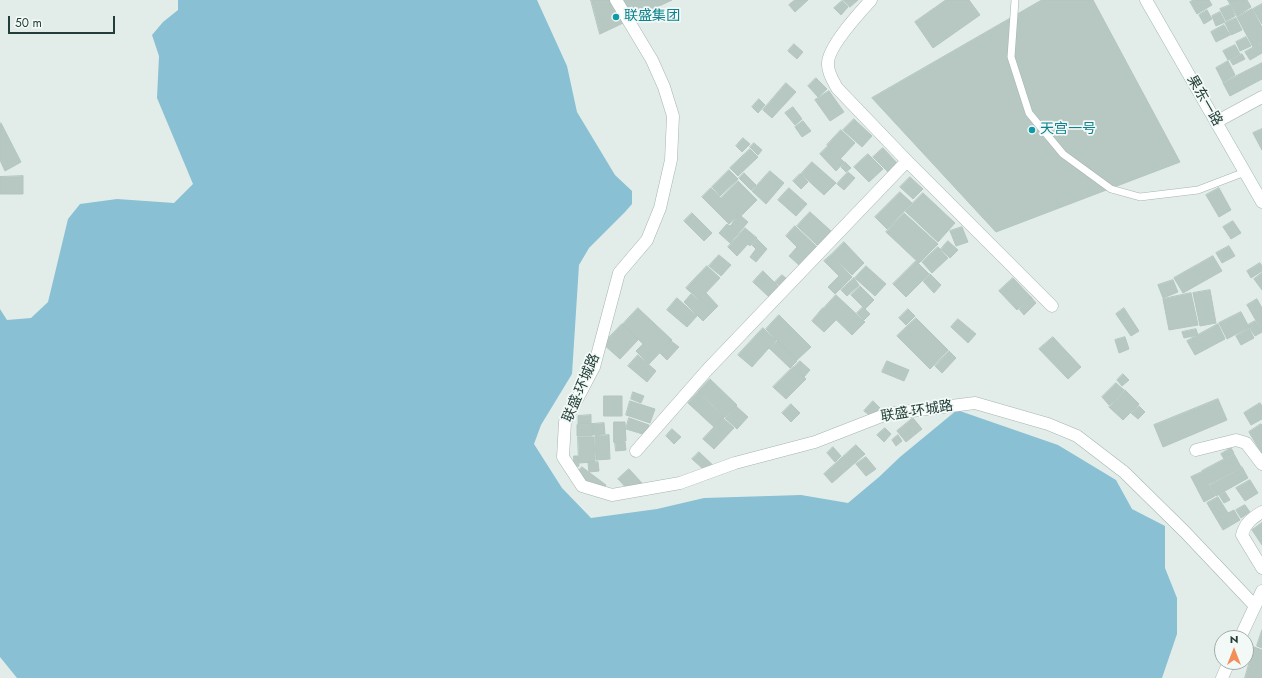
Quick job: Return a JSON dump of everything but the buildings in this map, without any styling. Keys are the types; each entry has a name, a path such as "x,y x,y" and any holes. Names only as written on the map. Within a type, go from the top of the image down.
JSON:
{"street":[{"name":"联盛-环城路","path":"616,0 652,60 664,87 673,116 671,160 660,208 647,240 619,273 594,367 565,422 563,457 582,486 612,495 680,483 735,462 815,442 887,414 975,403 1048,424 1077,436 1124,472 1185,532 1255,606"},
{"path":"871,0 832,49 827,63 831,77 837,88 907,161 1052,306"},
{"name":"果东一路","path":"1146,0 1262,202"},
{"path":"1216,122 1262,97"},
{"path":"636,451 708,369 907,161"},
{"path":"1196,450 1236,440 1246,443 1262,464"},
{"path":"1262,512 1251,519 1244,527 1242,535 1262,568"},
{"path":"1244,630 1262,591"}],"lane":[{"path":"1015,0 1011,57 1030,113 1063,154 1111,189 1140,197 1198,190 1245,172"}],"water":[{"path":"178,0 537,0 567,66 577,112 615,175 632,191 632,204 589,248 579,265 572,374 541,425 534,444 562,488 591,518 657,509 704,498 801,495 848,503 900,457 957,410 1058,445 1116,480 1132,509 1165,526 1165,568 1177,598 1177,634 1162,678 17,678 0,657 0,309 7,320 31,318 48,302 68,219 80,204 117,199 174,203 193,184 157,98 159,56 152,35 163,22 178,10"}],"place":[{"name":"联盛集团","path":"616,17"},
{"name":"天宫一号","path":"1032,130"}]}
